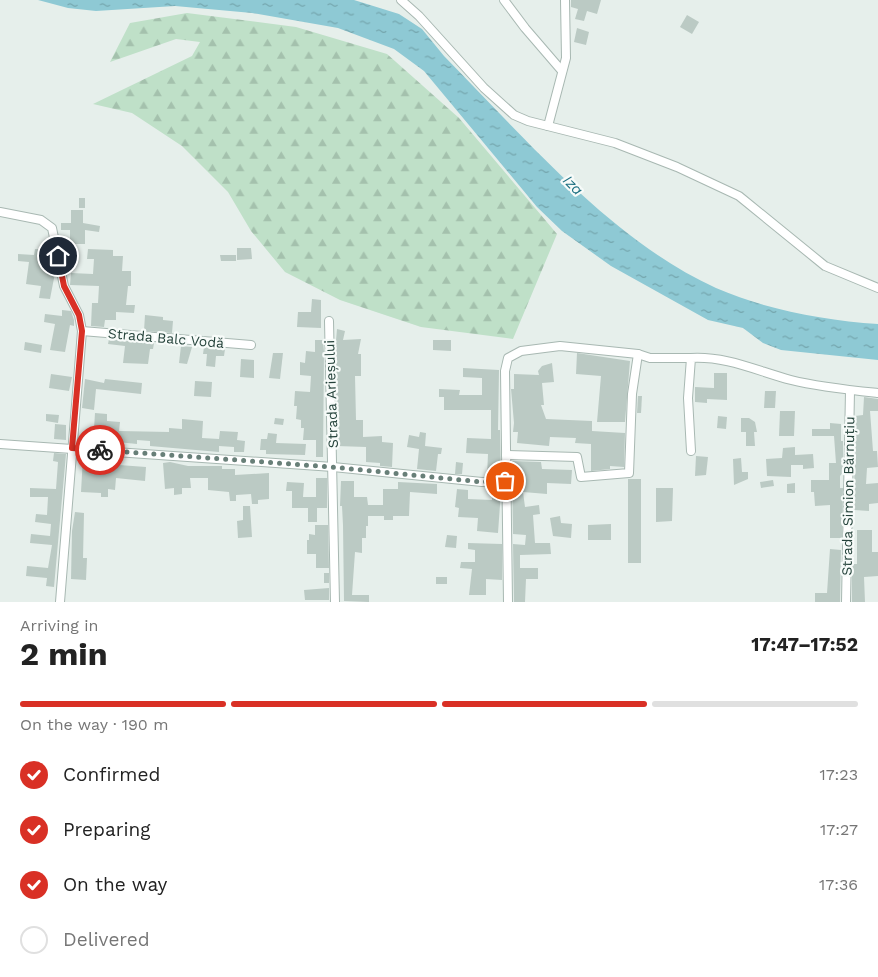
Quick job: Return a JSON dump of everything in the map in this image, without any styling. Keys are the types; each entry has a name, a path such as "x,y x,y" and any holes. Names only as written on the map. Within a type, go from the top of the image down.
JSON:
{"street":[{"path":"402,0 503,107 521,118 615,142 677,167 739,196 825,266 878,288"},
{"path":"504,0 562,71"},
{"path":"548,126 566,58 565,0"},
{"path":"0,212 41,220 52,228 64,286 79,315 82,331 60,602"},
{"name":"Strada Arieșului","path":"329,321 335,602"},
{"name":"Strada Balc Vodă","path":"82,331 251,345"},
{"path":"508,602 505,371 508,358 521,352 560,346 638,354 650,358 707,357 730,361 792,380 850,391 878,393"},
{"path":"506,455 577,457 581,477 629,473 632,394 638,354"},
{"path":"691,358 688,398 691,451"},
{"name":"Strada Simion Bărnuțiu","path":"846,602 850,391"},
{"path":"0,444 72,448"},
{"name":"Strada Arieșului","path":"72,448 332,467 482,482 505,481"}],"green space":[{"path":"187,13 296,27 387,54 459,118 557,234 513,339 421,327 340,300 285,272 251,231 228,192 182,146 132,113 93,104 192,56 200,42 176,39 110,62 130,23"}],"water":[{"path":"38,0 354,0 399,14 422,29 444,56 537,152 605,215 641,243 678,268 735,296 775,308 816,317 878,324 878,360 781,350 763,343 743,328 708,320 611,266 562,231 537,207 424,71 394,49 338,28 252,13 175,6 96,11 68,8"}],"building":[{"path":"571,0 601,0 597,14 587,11 584,21 575,19 578,9 571,7"},
{"path":"687,15 699,22 692,34 680,27"},
{"path":"577,28 589,32 586,45 574,42"},
{"path":"79,198 85,198 85,208 79,208"},
{"path":"71,210 83,210 83,223 100,226 99,232 85,230 85,244 70,244 70,230 61,230 61,223 71,223"},
{"path":"237,248 251,248 252,259 237,260"},
{"path":"35,249 49,250 48,272 55,273 50,299 39,298 41,286 26,284 29,262 18,261 18,254 34,255"},
{"path":"88,249 113,250 113,256 123,256 122,271 131,271 131,286 128,286 126,305 135,305 134,313 116,312 116,320 105,320 104,327 91,326 92,303 98,303 99,286 70,285 71,273 93,274 94,259 87,259"},
{"path":"220,255 236,255 236,261 221,261"},
{"path":"312,299 321,300 321,328 297,327 298,312 311,312"},
{"path":"62,310 71,311 74,320 74,326 70,325 65,352 50,350 55,324 44,322 45,314 62,316"},
{"path":"145,315 163,317 163,320 173,321 172,333 144,331"},
{"path":"337,329 345,331 343,340 361,339 358,354 361,354 361,376 355,376 356,420 363,420 363,437 382,436 382,442 393,443 392,467 380,466 380,463 366,462 366,447 337,446 335,352"},
{"path":"109,339 154,343 153,349 150,349 148,364 123,363 125,346 108,344"},
{"path":"315,340 323,340 324,352 323,457 316,457 316,440 303,440 304,428 301,428 301,420 296,419 297,406 294,406 295,391 310,392 311,376 300,375 300,362 305,363 306,351 315,352"},
{"path":"433,340 451,340 451,351 433,350"},
{"path":"25,342 42,345 41,353 24,350"},
{"path":"181,346 192,347 187,364 179,363"},
{"path":"204,347 225,349 224,356 216,356 215,367 206,366 207,354 203,354"},
{"path":"273,353 283,353 280,379 269,378"},
{"path":"577,353 630,361 625,422 597,422 601,376 576,374"},
{"path":"241,359 254,360 254,378 240,377"},
{"path":"552,363 554,382 542,383 544,405 541,405 546,419 592,421 592,431 625,433 624,467 610,466 610,469 591,471 591,444 575,443 576,438 550,437 549,446 517,443 518,432 513,432 511,389 514,389 514,374 539,375 538,371 542,366"},
{"path":"463,368 499,370 498,430 500,430 501,476 487,476 488,454 466,453 467,438 491,439 491,410 444,410 444,397 439,397 439,389 460,390 459,395 482,395 482,378 463,377"},
{"path":"714,373 727,373 727,400 707,399 707,403 695,402 695,387 714,388"},
{"path":"51,374 72,377 69,391 49,388"},
{"path":"85,379 104,383 105,379 142,383 141,394 96,389 94,410 82,408"},
{"path":"195,381 212,382 211,397 194,396"},
{"path":"765,391 776,391 775,408 764,408"},
{"path":"638,396 642,396 641,413 637,413"},
{"path":"864,397 878,399 878,411 870,411 873,451 877,451 878,467 867,468 866,484 878,483 878,503 869,504 869,511 854,510 855,416 863,415"},
{"path":"780,411 795,411 794,436 779,436"},
{"path":"95,413 107,414 107,421 120,422 119,431 169,432 169,428 182,429 182,419 203,421 202,438 219,439 220,431 238,432 237,440 245,441 244,452 234,452 234,447 219,446 219,452 150,446 150,441 137,440 137,444 88,439 90,428 94,429"},
{"path":"46,414 59,415 58,423 46,421"},
{"path":"718,416 727,417 726,429 717,428"},
{"path":"275,418 284,419 283,425 274,424"},
{"path":"741,418 749,418 755,422 757,432 754,432 755,446 746,446 746,432 741,432"},
{"path":"830,423 841,424 841,441 843,441 843,472 840,476 840,488 843,488 842,538 830,538 830,505 815,506 814,492 811,492 811,480 829,480 829,463 836,463 834,436 812,436 812,429 830,429"},
{"path":"55,424 66,425 66,440 54,439"},
{"path":"420,432 426,433 425,446 442,448 441,454 438,454 436,471 417,469 419,449 407,447 409,435 419,437"},
{"path":"268,433 277,434 276,443 306,444 305,455 266,454 266,450 260,450 261,439 267,439"},
{"path":"795,447 795,455 813,454 814,468 803,469 803,465 791,465 791,477 767,476 766,459 782,458 783,448"},
{"path":"54,453 66,454 54,587 46,586 47,578 26,576 27,566 48,568 52,545 30,543 31,534 50,536 51,524 35,522 36,514 47,515 48,497 30,497 30,488 56,489 58,462 53,461"},
{"path":"696,456 708,457 706,475 695,476"},
{"path":"83,457 120,458 119,465 146,467 145,481 116,478 115,490 108,489 108,497 101,497 101,493 81,492"},
{"path":"741,458 742,472 748,472 748,479 734,485 733,459"},
{"path":"512,461 541,462 542,469 572,470 571,484 547,483 547,494 523,492 525,507 539,505 540,514 533,515 535,543 550,543 551,554 520,555 520,568 538,568 538,579 526,579 525,602 514,602 513,544 525,545 526,535 513,534 512,470 514,470"},
{"path":"170,462 188,466 222,466 222,469 235,469 235,475 269,473 269,499 258,500 258,504 252,504 251,494 236,495 236,501 230,501 229,492 208,490 208,478 190,478 191,488 182,488 182,494 174,495 174,488 165,489 163,463"},
{"path":"456,462 463,463 462,474 455,474"},
{"path":"316,478 327,478 327,508 317,508 317,522 308,522 308,508 292,508 292,491 286,491 287,482 304,483 303,497 316,497"},
{"path":"628,479 641,479 641,563 628,563"},
{"path":"773,480 774,486 761,488 760,482"},
{"path":"341,481 354,481 354,497 367,497 368,505 383,505 383,489 398,489 398,482 437,484 437,494 410,492 409,516 393,516 393,520 384,520 384,516 368,516 366,538 362,538 362,553 355,552 352,595 369,595 369,602 344,601 343,525 342,506 340,506"},
{"path":"795,483 795,493 787,493 787,484"},
{"path":"656,488 673,488 672,521 656,522"},
{"path":"457,489 468,490 468,499 492,500 492,490 501,491 498,533 477,531 478,518 458,517 459,508 455,507"},
{"path":"243,506 250,506 252,537 238,538 237,521 243,520"},
{"path":"75,512 84,513 83,558 87,558 86,580 71,579 72,531"},
{"path":"560,516 561,523 572,524 571,538 553,536 550,518"},
{"path":"611,524 611,540 588,540 588,525"},
{"path":"315,525 328,525 329,568 316,568 316,554 307,554 307,540 309,540 309,534 315,535"},
{"path":"857,530 872,530 872,552 878,552 878,576 864,577 865,602 852,602 852,564 857,564"},
{"path":"447,535 457,536 456,548 445,547"},
{"path":"468,543 502,544 502,580 486,579 486,595 469,595 472,569 460,568 461,562 475,562 475,550 468,549"},
{"path":"830,549 841,550 840,602 815,602 815,593 827,593"},
{"path":"324,573 329,573 329,583 324,583"},
{"path":"436,577 447,577 447,584 436,584"},
{"path":"329,588 329,600 305,600 304,590"}],"way so far":[{"path":"100,450 332,467 482,482 505,481"}],"route":[{"path":"58,256 64,286 79,315 82,331 72,448 100,450"}],"water label":[{"name":"Iza","path":"573,185"}]}
